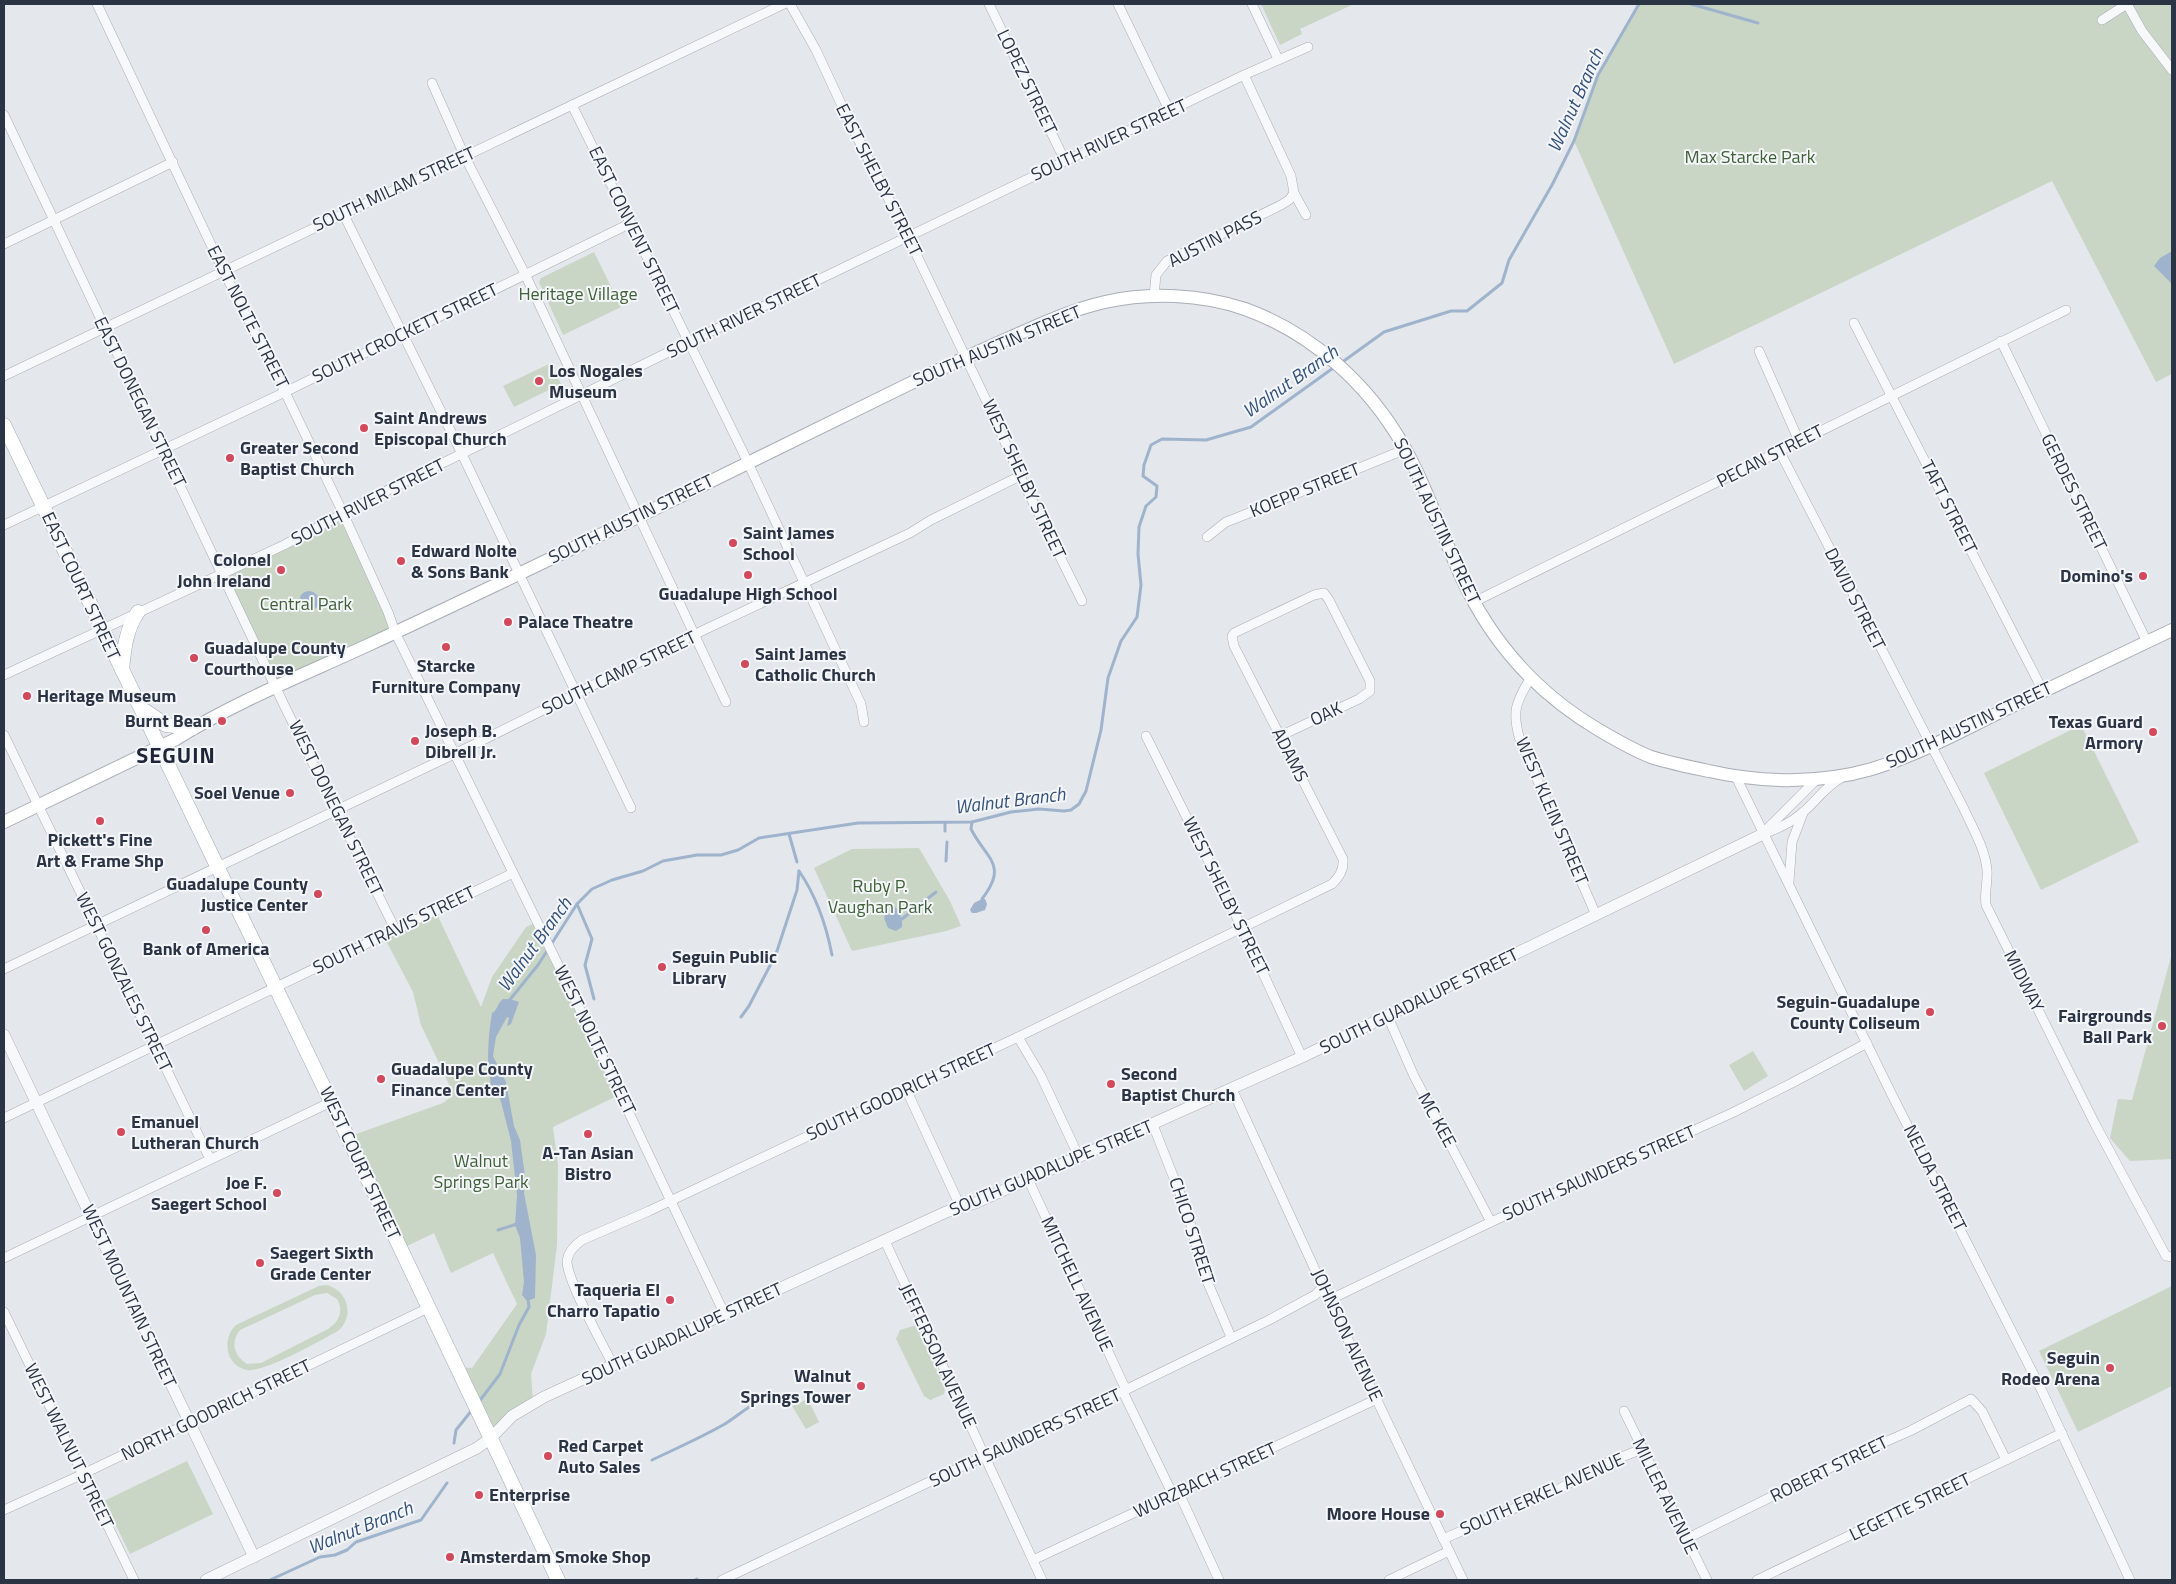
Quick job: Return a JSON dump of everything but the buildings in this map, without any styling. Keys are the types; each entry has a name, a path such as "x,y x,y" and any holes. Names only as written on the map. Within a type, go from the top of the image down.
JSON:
{"main road":[{"name":"SOUTH AUSTIN STREET","path":"4,822 276,687 518,574 966,357 1078,310 1105,302 1154,296 1205,300 1240,307 1273,321 1304,339 1343,369 1368,394 1406,449 1474,602 1492,632 1530,679 1575,716 1624,745 1649,756 1736,777 1777,780 1817,779 1848,774 1879,766 1931,746 2172,630"},
{"name":"EAST COURT STREET","path":"4,425 158,747"},
{"path":"122,671 126,637 131,622 138,612"},
{"path":"139,706 166,725 193,728"},
{"name":"WEST COURT STREET","path":"158,747 331,1102 558,1580"}],"street":[{"name":"EAST NOLTE STREET","path":"97,4 223,270 285,392 343,513 388,612 395,632"},
{"name":"SOUTH MILAM STREET","path":"4,376 784,4"},
{"name":"EAST SHELBY STREET","path":"790,4 816,50 966,357"},
{"name":"LOPEZ STREET","path":"989,4 1065,161"},
{"path":"1118,4 1170,112"},
{"path":"1252,4 1278,59"},
{"path":"2102,20 2127,4 2142,31 2172,70"},
{"name":"SOUTH RIVER STREET","path":"4,675 222,574 689,342 1244,75 1308,47"},
{"path":"1244,75 1291,176 1294,193 1306,215"},
{"path":"432,83 464,156 525,274 726,702"},
{"name":"EAST CONVENT STREET","path":"572,105 748,463 861,704 864,722"},
{"name":"EAST DONEGAN STREET","path":"4,115 276,687"},
{"path":"4,244 173,162"},
{"name":"AUSTIN PASS","path":"1154,296 1156,275 1167,261 1281,205 1289,200 1294,193"},
{"path":"343,214 462,454 631,808"},
{"name":"SOUTH CROCKETT STREET","path":"4,525 285,392 631,223"},
{"name":"PECAN STREET","path":"1474,602 2066,310"},
{"name":"TAFT STREET","path":"1854,323 2043,692"},
{"name":"GERDES STREET","path":"2002,341 2147,642"},
{"path":"1759,351 1799,441"},
{"name":"WEST SHELBY STREET","path":"966,357 1020,476 1082,600"},
{"name":"KOEPP STREET","path":"1208,537 1234,518 1406,449"},
{"name":"DAVID STREET","path":"1780,452 1931,746"},
{"name":"SOUTH CAMP STREET","path":"4,970 456,753 804,582 910,533 931,520 1020,476"},
{"name":"ADAMS","path":"1341,873 1343,859 1234,646 1232,636 1234,633 1290,606 1314,595 1324,593 1370,681 1370,691"},
{"name":"WEST NOLTE STREET","path":"395,632 562,971 725,1315"},
{"name":"WEST KLEIN STREET","path":"1530,679 1520,694 1516,707 1515,722 1520,740 1596,915"},
{"name":"WEST DONEGAN STREET","path":"276,687 395,929"},
{"name":"OAK","path":"1280,736 1359,699 1370,691"},
{"name":"WEST GONZALES STREET","path":"4,735 210,1159"},
{"name":"WEST SHELBY STREET","path":"1146,736 1242,928 1302,1057"},
{"name":"MIDWAY","path":"1931,746 1963,808 1985,859 1987,879 1984,897 1986,905 2112,1155 2166,1256 2172,1257"},
{"path":"1763,834 1803,813 1831,784 1848,774"},
{"name":"NELDA STREET","path":"1736,777 1763,834 1789,882 1866,1043 1968,1240 2062,1433 2130,1580"},
{"name":"SOUTH GUADALUPE STREET","path":"206,1580 477,1448 491,1438 520,1410 613,1365 885,1241 1302,1057 1763,834 1817,779"},
{"path":"1789,882 1792,842 1803,813"},
{"name":"SOUTH TRAVIS STREET","path":"4,1118 513,873"},
{"name":"SOUTH GOODRICH STREET","path":"613,1365 572,1280 567,1262 569,1254 575,1245 582,1240 672,1200 1018,1037 1332,884 1341,873"},
{"name":"MC KEE","path":"1388,1017 1418,1085 1491,1222"},
{"name":"WEST MOUNTAIN STREET","path":"4,1035 254,1557"},
{"path":"1018,1037 1040,1076 1079,1157"},
{"name":"SOUTH SAUNDERS STREET","path":"1329,1300 1491,1222 1732,1113 1866,1043"},
{"path":"906,1089 961,1208"},
{"name":"JOHNSON AVENUE","path":"1232,1089 1329,1300 1463,1580"},
{"path":"4,1258 331,1102"},
{"name":"CHICO STREET","path":"1153,1124 1188,1214 1202,1269 1231,1337"},
{"name":"MITCHELL AVENUE","path":"1028,1179 1125,1391 1219,1580"},
{"name":"JEFFERSON AVENUE","path":"885,1241 1042,1580"},
{"name":"SOUTH SAUNDERS STREET","path":"722,1580 1125,1391 1231,1337 1269,1320 1315,1295 1323,1287"},
{"name":"NORTH GOODRICH STREET","path":"4,1510 428,1308"},
{"name":"WEST WALNUT STREET","path":"4,1312 134,1580"},
{"name":"WURZBACH STREET","path":"1033,1560 1377,1399"},
{"name":"ROBERT STREET","path":"1686,1538 1862,1452 1910,1431 1971,1399 1982,1411 2006,1460"},
{"name":"MILLER AVENUE","path":"1624,1411 1707,1580"},
{"name":"LEGETTE STREET","path":"1757,1580 2062,1433"},
{"name":"SOUTH ERKEL AVENUE","path":"1443,1539 1558,1489 1599,1466 1642,1449"},
{"name":"SOUTH ERKEL AVENUE","path":"1389,1580 1449,1551"}],"green space":[{"path":"1261,4 1354,4 1300,29 1302,34 1280,45"},
{"name":"Max Starcke Park","path":"1639,4 2172,4 2172,374 2156,382 2052,181 1674,364 1574,141 1598,75"},
{"name":"Heritage Village","path":"594,252 621,307 563,335 539,282 541,278"},
{"path":"551,363 561,384 514,407 503,386"},
{"name":"Central Park","path":"343,513 395,632 276,687 222,574"},
{"path":"2081,725 2139,842 2041,890 1984,773"},
{"name":"Ruby P. Vaughan Park","path":"919,848 950,901 961,926 946,931 852,951 814,868 852,849"},
{"name":"Walnut Springs Park","path":"435,910 481,1007 492,977 526,927 537,922 621,1094 553,1127 558,1165 557,1245 546,1334 531,1374 533,1403 491,1438 457,1367 472,1368 517,1304 493,1253 451,1273 434,1233 401,1249 348,1137 443,1103 451,1097 452,1092 447,1080 421,1025 413,992 383,935"},
{"name":"Fairgrounds Ball Park","path":"2172,953 2172,1159 2130,1161 2110,1138 2118,1099 2132,1100"},
{"path":"1753,1051 1768,1076 1744,1091 1729,1065"},
{"path":"327,1285 334,1288 344,1298 347,1305 346,1318 338,1331 292,1355 255,1370 247,1370 234,1363 230,1358 227,1344 228,1337 236,1325 319,1286","holes":["327,1293 337,1299 340,1308 338,1320 328,1329 261,1363 247,1364 236,1353 234,1344 240,1330 315,1295"]},
{"name":"Seguin Rodeo Arena","path":"2172,1286 2172,1386 2078,1432 2039,1351"},
{"path":"916,1325 945,1388 944,1394 930,1400 924,1396 896,1339 900,1330"},
{"path":"808,1399 819,1422 806,1429 792,1406"},
{"path":"187,1461 213,1514 130,1554 104,1501"}],"water":[{"path":"2172,251 2172,284 2154,266 2160,258"},
{"path":"309,591 316,594 319,601 316,608 309,611 302,608 299,601 302,594"},
{"path":"985,899 987,904 985,910 972,913 970,910 974,903"},
{"path":"892,905 899,911 902,921 902,927 896,931 888,928 884,918 887,910"},
{"path":"503,999 519,1002 511,1024 507,1026 509,1018 507,1017 496,1037 493,1056 506,1082 514,1126 520,1140 525,1176 524,1193 536,1255 535,1298 527,1301 522,1295 524,1282 520,1238 515,1225 517,1195 511,1141 500,1098 490,1090 491,1082 488,1066 492,1013"}],"waterway":[{"name":"Walnut Branch","path":"1341,363 1384,332 1451,311 1467,311 1502,283 1509,260 1552,185 1574,141 1598,75 1639,4"},
{"path":"1691,4 1758,23"},
{"name":"Walnut Branch","path":"508,1002 538,965 577,904 592,889 612,880 643,871 663,861 697,855 721,855 738,850 759,838 858,823 972,822 1011,812 1039,809 1071,810 1079,804 1086,791 1101,730 1108,678 1121,641 1137,617 1141,585 1138,554 1139,527 1146,506 1156,497 1157,486 1143,476 1144,465 1151,445 1162,439 1206,440 1251,427 1336,366"},
{"path":"972,822 971,829 988,855 994,869 994,878 982,899"},
{"path":"945,823 945,831"},
{"path":"789,834 797,862"},
{"path":"946,861 947,842"},
{"path":"799,871 820,911 832,955"},
{"path":"741,1017 749,1006 776,954 797,890 799,871"},
{"path":"902,919 936,892"},
{"path":"577,904 592,939 585,965 594,999"},
{"path":"498,1230 517,1224"},
{"name":"Walnut Branch","path":"478,1403 500,1374 519,1325 529,1307 528,1299"},
{"path":"652,1460 714,1430 756,1403"},
{"name":"Walnut Branch","path":"454,1443 456,1430 472,1410"},
{"name":"Walnut Branch","path":"270,1580 320,1557 335,1555 347,1550 356,1542 421,1520 447,1483"}],"place":[{"name":"Los Nogales Museum","path":"539,381"},
{"name":"Saint Andrews Episcopal Church","path":"364,428"},
{"name":"Greater Second Baptist Church","path":"230,458"},
{"name":"Saint James School","path":"733,543"},
{"name":"Edward Nolte & Sons Bank","path":"401,561"},
{"name":"Colonel John Ireland","path":"281,570"},
{"name":"Guadalupe High School","path":"748,575"},
{"name":"Domino's","path":"2143,576"},
{"name":"Palace Theatre","path":"508,622"},
{"name":"Starcke Furniture Company","path":"446,647"},
{"name":"Guadalupe County Courthouse","path":"194,658"},
{"name":"Saint James Catholic Church","path":"745,664"},
{"name":"Heritage Museum","path":"27,696"},
{"name":"Burnt Bean","path":"222,721"},
{"name":"Texas Guard Armory","path":"2153,732"},
{"name":"Joseph B. Dibrell Jr.","path":"415,741"},
{"name":"Soel Venue","path":"290,793"},
{"name":"Pickett's Fine Art & Frame Shp","path":"100,821"},
{"name":"Guadalupe County Justice Center","path":"318,894"},
{"name":"Bank of America","path":"206,930"},
{"name":"Seguin Public Library","path":"662,967"},
{"name":"Seguin-Guadalupe County Coliseum","path":"1930,1012"},
{"name":"Fairgrounds Ball Park","path":"2162,1026"},
{"name":"Guadalupe County Finance Center","path":"381,1079"},
{"name":"Second Baptist Church","path":"1111,1084"},
{"name":"Emanuel Lutheran Church","path":"121,1132"},
{"name":"A-Tan Asian Bistro","path":"588,1134"},
{"name":"Joe F. Saegert School","path":"277,1193"},
{"name":"Saegert Sixth Grade Center","path":"260,1263"},
{"name":"Taqueria El Charro Tapatio","path":"670,1300"},
{"name":"Seguin Rodeo Arena","path":"2110,1368"},
{"name":"Walnut Springs Tower","path":"861,1386"},
{"name":"Red Carpet Auto Sales","path":"548,1456"},
{"name":"Enterprise","path":"479,1495"},
{"name":"Moore House","path":"1440,1514"},
{"name":"Amsterdam Smoke Shop","path":"450,1557"}],"district":[{"name":"SEGUIN","path":"176,755"}]}
